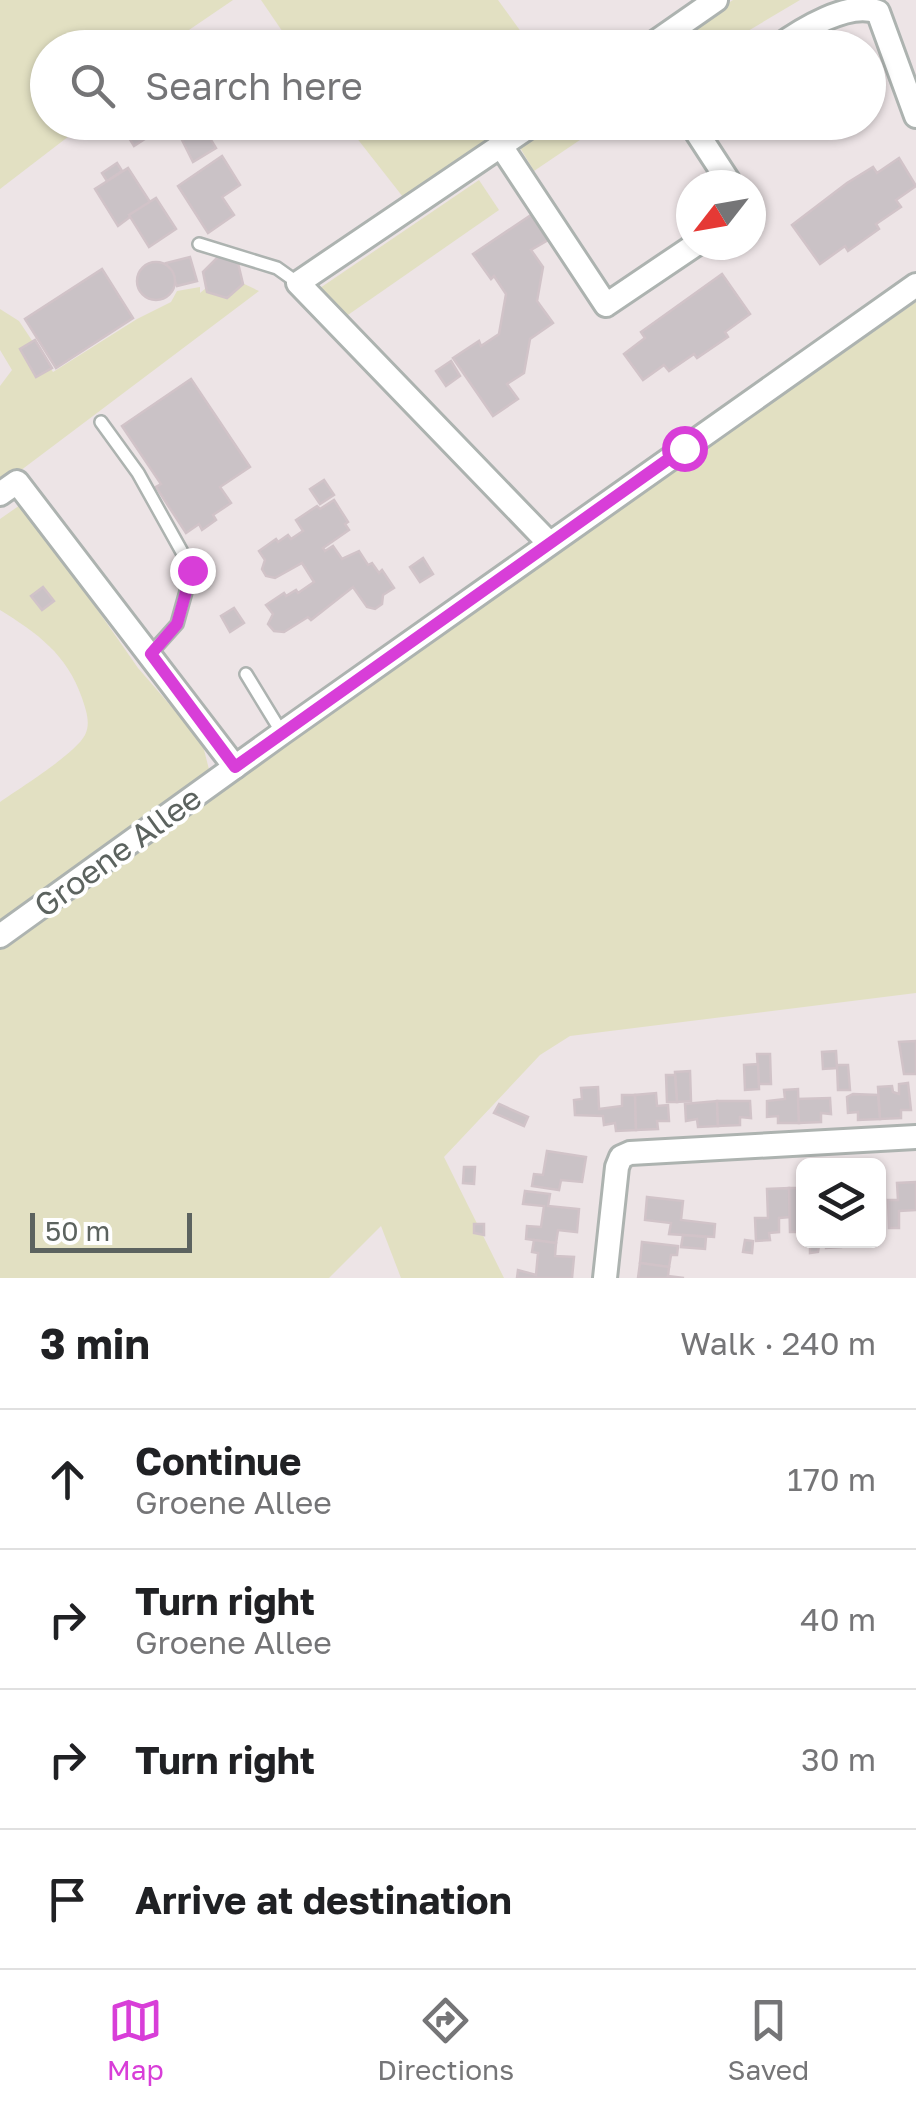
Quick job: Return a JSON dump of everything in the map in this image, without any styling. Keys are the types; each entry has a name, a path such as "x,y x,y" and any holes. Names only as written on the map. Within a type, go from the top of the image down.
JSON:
{"street":[{"path":"673,30 716,0"},
{"path":"802,30 825,14 860,2 878,12 885,30"},
{"path":"886,34 916,116"},
{"path":"510,140 298,283 550,543"},
{"path":"702,140 721,170"},
{"path":"501,146 606,305 676,257"},
{"name":"Groene Allee","path":"0,936 282,732 916,286"},
{"name":"Groene Allee","path":"0,494 17,482 235,767"},
{"path":"604,1278 620,1157 630,1153 916,1137"}],"lane":[{"path":"199,244 277,268 298,283"},
{"path":"101,422 138,473 192,570 177,624 151,654"},
{"path":"246,674 282,732"}],"shaded area":[{"path":"0,0 233,0 189,30 30,30 30,140 64,140 0,189"},
{"path":"261,0 498,0 520,30 281,30"},
{"path":"733,0 800,0 750,30 687,30"},
{"path":"358,140 485,140 403,197"},
{"path":"518,140 580,140 534,171"},
{"path":"479,180 499,210 345,317 320,288"},
{"path":"223,274 259,291 0,486 0,386 12,370 0,350 0,309 19,321 53,372 171,302 177,291 200,287 200,293"},
{"path":"916,302 916,993 570,1036 540,1055 444,1157 504,1278 401,1278 381,1226 329,1278 0,1278 0,944"},
{"path":"23,503 138,668 202,742 212,781 0,925 0,802 70,752 88,726 76,683 59,657 38,636 0,610 0,519"}],"building":[{"path":"182,140 211,140 216,148 193,162"},
{"path":"222,156 240,185 222,197 234,215 208,233 178,186"},
{"path":"899,158 916,186 896,200 901,207 848,251 845,246 820,264 792,225 847,183 873,167 877,173"},
{"path":"117,163 122,171 107,181 102,173"},
{"path":"128,168 150,202 118,226 95,189"},
{"path":"156,198 176,229 149,247 129,215"},
{"path":"531,215 548,240 531,250 543,267 537,301 553,323 530,339 524,373 507,384 518,399 493,416 453,358 479,341 481,346 499,334 506,294 473,254"},
{"path":"190,257 197,281 177,286 166,263"},
{"path":"218,257 238,263 243,284 227,298 207,292 203,272"},
{"path":"156,262 169,268 175,281 169,294 156,300 143,294 137,281 143,268"},
{"path":"102,269 133,318 56,368 25,319"},
{"path":"722,274 750,314 725,332 728,337 697,358 694,354 669,371 664,365 643,380 624,354 645,338 641,332"},
{"path":"35,340 52,368 36,377 20,349"},
{"path":"451,361 460,376 446,386 436,371"},
{"path":"191,379 250,467 220,487 231,503 213,515 216,520 202,530 199,524 186,533 156,487 161,484 122,426"},
{"path":"324,480 334,495 320,504 310,489"},
{"path":"334,500 349,530 323,548 325,551 333,546 342,559 359,551 368,565 372,563 379,573 382,570 394,588 383,595 382,604 375,609 367,607 353,587 311,620 308,617 284,632 274,631 268,624 273,614 266,605 284,593 298,593 314,582 302,563 275,578 266,576 262,569 265,560 259,551 276,539 278,542 288,535 291,539 303,531 296,520"},
{"path":"423,558 433,574 420,582 410,567"},
{"path":"43,587 54,601 42,610 31,596"},
{"path":"234,608 244,623 230,632 221,616"},
{"path":"916,1041 916,1074 904,1074 899,1042"},
{"path":"836,1051 837,1068 823,1069 822,1052"},
{"path":"757,1054 770,1054 771,1084 759,1084"},
{"path":"758,1064 759,1089 745,1090 744,1065"},
{"path":"837,1065 848,1065 850,1090 838,1090"},
{"path":"690,1071 691,1101 677,1102 675,1072"},
{"path":"666,1075 675,1075 677,1102 667,1102"},
{"path":"908,1083 911,1110 901,1110 901,1118 880,1119 878,1087 892,1086 893,1092 899,1094 899,1084"},
{"path":"598,1087 599,1109 622,1106 622,1095 635,1095 636,1130 616,1131 615,1123 604,1125 603,1116 575,1115 574,1100 582,1099 581,1088"},
{"path":"798,1089 799,1123 778,1123 778,1116 767,1117 767,1101 785,1099 784,1090"},
{"path":"656,1093 657,1106 668,1105 669,1121 657,1121 658,1129 636,1130 635,1095"},
{"path":"878,1095 880,1119 858,1120 858,1112 848,1113 847,1097"},
{"path":"830,1098 831,1114 821,1113 821,1122 799,1123 798,1099"},
{"path":"717,1101 718,1126 698,1127 697,1119 686,1121 685,1104"},
{"path":"717,1101 750,1101 751,1118 740,1117 740,1125 718,1126"},
{"path":"499,1104 528,1117 524,1126 494,1113"},
{"path":"547,1151 586,1157 582,1182 561,1180 559,1190 532,1186 534,1174 543,1175"},
{"path":"464,1167 475,1167 474,1184 463,1183"},
{"path":"916,1182 916,1210 899,1211 899,1228 889,1228 888,1200 898,1200 897,1183"},
{"path":"789,1188 790,1217 779,1218 779,1232 769,1233 770,1240 756,1241 755,1218 768,1218 767,1189"},
{"path":"789,1188 796,1188 796,1232 790,1232"},
{"path":"525,1191 550,1194 548,1206 579,1209 577,1232 558,1230 556,1243 526,1239 527,1226 541,1227 544,1206 523,1204"},
{"path":"647,1197 683,1201 681,1220 715,1224 714,1237 669,1234 671,1223 645,1220"},
{"path":"474,1224 484,1224 484,1235 474,1233"},
{"path":"683,1235 706,1237 705,1249 681,1247"},
{"path":"534,1240 556,1243 555,1256 574,1257 572,1278 517,1278 518,1270 536,1275 538,1253 532,1252"},
{"path":"745,1240 753,1241 752,1253 743,1252"},
{"path":"642,1242 678,1246 677,1255 671,1255 669,1267 640,1263"},
{"path":"640,1263 669,1267 668,1276 684,1278 638,1278"}],"route":[{"path":"192,570 177,624 151,654 235,767 684,448"}]}
